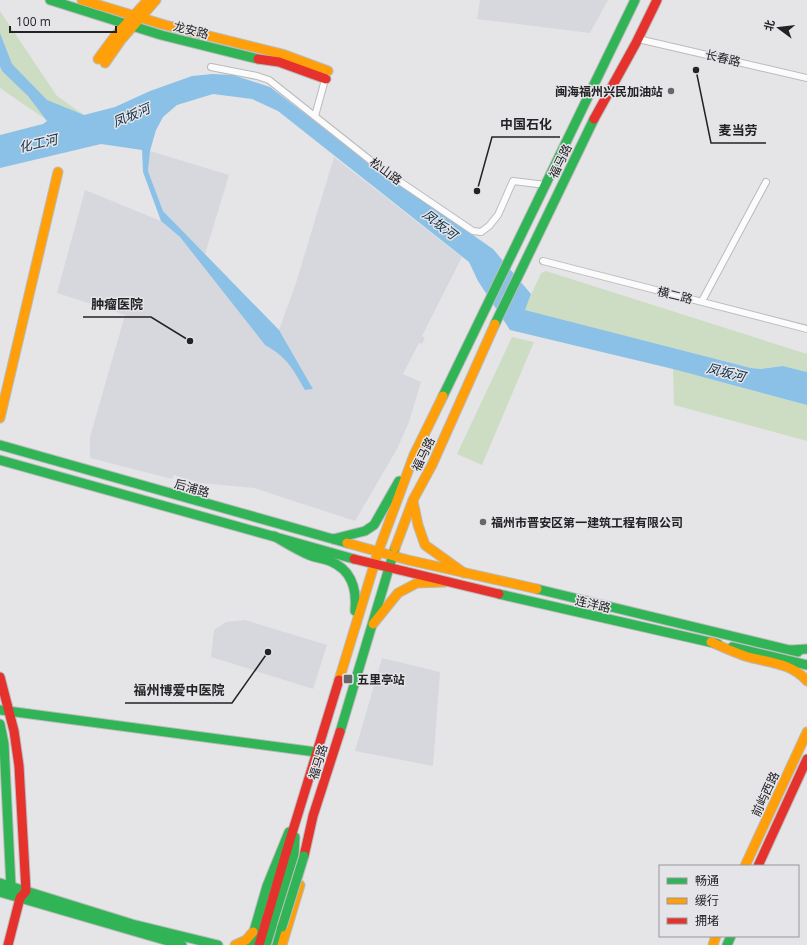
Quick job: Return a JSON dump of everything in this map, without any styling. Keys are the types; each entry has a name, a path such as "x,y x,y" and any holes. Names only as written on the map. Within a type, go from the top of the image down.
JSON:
{"main road":[{"name":"龙安路","path":"50,0 130,25 254,58 279,62 327,75"},
{"name":"龙安路","path":"82,0 137,17 282,54 327,75"},
{"path":"137,17 148,0"},
{"path":"102,61 137,17 156,0"},
{"name":"福马路","path":"258,945 378,552 414,455 635,0"},
{"name":"福马路","path":"282,943 313,816 359,670 388,567 413,500 432,464 497,320 602,102 638,38 657,0"},
{"path":"0,418 58,172"},
{"name":"后浦路","path":"0,445 378,552"},
{"path":"333,540 365,531 374,525 414,455"},
{"name":"后浦路","path":"0,460 375,563"},
{"path":"413,500 418,525 425,545 464,573"},
{"path":"274,536 308,555 336,563 351,577 357,596 351,640"},
{"name":"连洋路","path":"378,552 807,654"},
{"name":"连洋路","path":"375,563 445,582 609,621 711,642 807,665"},
{"path":"370,629 398,593 417,583 445,582"},
{"path":"711,642 745,656 790,667 798,672 807,681"},
{"path":"791,650 807,649"},
{"path":"0,677 5,711 14,731 19,766 23,895 8,945"},
{"path":"5,711 316,752"},
{"path":"0,724 4,750 11,887"},
{"name":"前屿西路","path":"745,865 807,732"},
{"name":"前屿西路","path":"758,865 807,759"},
{"path":"250,945 276,862 298,813"},
{"name":"福马路","path":"266,945 294,855 298,813"},
{"path":"282,943 306,864 313,816"},
{"path":"0,883 11,887 23,895 182,945"},
{"path":"0,892 23,895 218,945"},
{"path":"235,945 250,936 257,921"}],"street":[{"name":"长春路","path":"638,38 807,78"},
{"name":"松山路","path":"211,67 263,78 281,89 380,168 473,231 481,232 493,222 513,181 546,185"},
{"path":"315,116 327,75"},
{"path":"702,301 766,182"},
{"name":"横二路","path":"543,261 807,329"}],"shaded area":[{"path":"480,0 608,0 590,33 477,19"},
{"path":"150,151 229,175 205,254 163,211 148,171"},
{"path":"334,157 462,257 422,336 425,338 422,344 419,343 403,374 421,382 409,422 397,449 355,521 254,488 200,483 174,475 172,479 90,458 90,437 125,315 57,293 85,190 161,221 180,237 265,345 281,354 290,364 306,390 313,389 279,330 296,283"},
{"path":"245,620 327,645 313,689 211,657 214,630 226,622"},
{"path":"382,658 440,672 433,766 355,751"}],"green space":[{"path":"0,11 57,96 84,115 48,121 0,88"},
{"path":"546,271 807,354 807,372 783,366 761,369 751,368 524,310 541,273"},
{"path":"512,337 534,342 482,465 457,454"},
{"path":"673,369 807,405 807,441 674,405"}],"water":[{"path":"0,33 12,64 47,100 84,115 115,107 150,91 192,76 212,74 233,75 270,87 382,172 493,249 531,294 525,310 751,368 761,369 783,366 807,372 807,405 673,369 510,330 478,281 469,262 278,111 252,99 213,94 177,105 163,117 156,130 150,151 148,171 163,211 279,330 313,389 305,390 289,364 279,354 265,345 180,237 161,221 143,172 142,150 101,144 0,168 0,135 43,124 47,121 28,96 2,71 0,66"}],"traffic: fast":[{"path":"50,0 161,35 258,59"},
{"path":"443,396 635,0"},
{"path":"495,324 594,119"},
{"path":"0,445 347,543"},
{"path":"0,460 354,559"},
{"path":"333,539 365,531 374,525 399,481"},
{"path":"274,536 305,553 330,561 343,570 352,581 355,595 355,611"},
{"path":"340,732 395,548"},
{"path":"537,589 798,652"},
{"path":"499,594 718,644"},
{"path":"732,647 807,665"},
{"path":"791,650 807,649"},
{"path":"0,710 316,752"},
{"path":"0,724 4,744 11,887 14,890"},
{"path":"250,945 267,886 289,832"},
{"path":"266,945 294,855 295,837"},
{"path":"282,927 304,856"},
{"path":"0,883 132,924 218,945"},
{"path":"0,892 182,945"},
{"path":"277,945 282,927"},
{"path":"727,945 731,937"}],"traffic: slow":[{"path":"82,0 165,25 282,54 328,71"},
{"path":"98,59 115,36 148,0"},
{"path":"105,63 121,40 156,0"},
{"path":"0,418 58,172"},
{"path":"395,548 413,500 432,465 495,324"},
{"path":"339,680 378,552 414,455 443,396"},
{"path":"413,501 418,525 425,545 464,573"},
{"path":"347,543 408,560 537,589"},
{"path":"373,624 398,593 417,583 445,582"},
{"path":"711,642 745,656 779,664 794,670 807,681"},
{"path":"745,865 807,732"},
{"path":"282,945 300,885"},
{"path":"235,945 246,940 253,932"},
{"path":"713,945 716,937"}],"traffic: jam":[{"path":"594,119 636,43 657,0"},
{"path":"258,59 279,62 326,79"},
{"path":"354,559 499,594"},
{"path":"0,677 14,731 19,766 26,891 20,898 8,945"},
{"path":"286,853 339,680"},
{"path":"304,856 313,816 340,732"},
{"path":"758,865 807,759"},
{"path":"259,945 286,853"}],"place":[{"name":"麦当劳","path":"696,70"},
{"name":"闽海福州兴民加油站","path":"671,91"},
{"name":"中国石化","path":"477,191"},
{"name":"肿瘤医院","path":"190,341"},
{"name":"福州市晋安区第一建筑工程有限公司","path":"483,522"},
{"name":"福州博爱中医院","path":"268,652"},
{"name":"五里亭站","path":"348,679"}],"water label":[{"name":"凤坂河","path":"131,115"},
{"name":"化工河","path":"38,143"},
{"name":"凤坂河","path":"440,224"},
{"name":"凤坂河","path":"726,372"}]}
